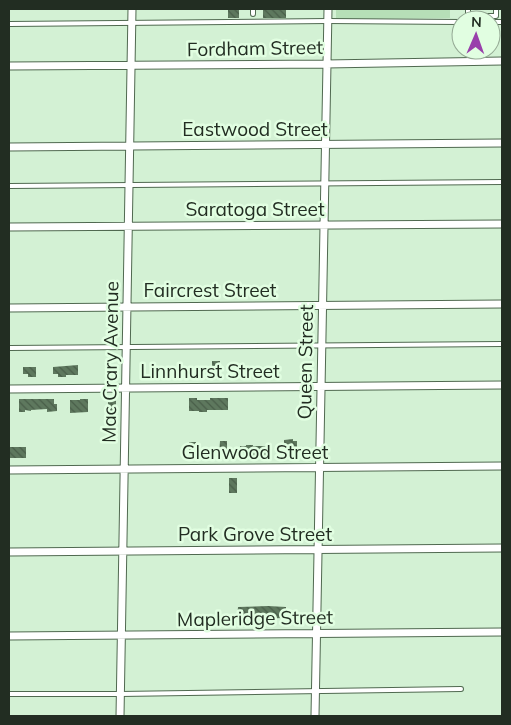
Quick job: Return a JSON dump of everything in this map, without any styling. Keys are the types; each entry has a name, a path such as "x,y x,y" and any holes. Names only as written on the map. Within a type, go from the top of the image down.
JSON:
{"street":[{"name":"Mac Crary Avenue","path":"120,716 132,9"},
{"name":"Queen Street","path":"316,716 320,387 328,9"},
{"name":"Fordham Street","path":"9,66 502,61"},
{"name":"Eastwood Street","path":"9,147 502,143"},
{"name":"Saratoga Street","path":"9,228 502,224"},
{"name":"Faircrest Street","path":"9,308 502,304"},
{"name":"Linnhurst Street","path":"9,389 502,385"},
{"name":"Glenwood Street","path":"9,470 502,466"},
{"name":"Park Grove Street","path":"9,552 502,548"},
{"name":"Mapleridge Street","path":"9,636 502,632"}],"lane":[{"path":"468,9 468,16 496,16 496,9"},
{"path":"9,24 328,21 451,22"},
{"path":"9,186 502,182"},
{"path":"9,348 502,344"},
{"path":"9,694 461,689"}],"green space":[{"path":"336,9 450,9 450,18 336,19"}],"building":[{"path":"228,9 239,9 239,18 228,18"},
{"path":"263,9 286,9 286,18 263,18"},
{"path":"212,361 220,361 220,373 212,373"},
{"path":"78,365 78,375 58,377 58,374 53,374 53,367"},
{"path":"23,367 36,367 36,377 28,377 28,374 23,374"},
{"path":"108,398 116,401 116,413 108,412"},
{"path":"189,398 210,400 210,398 228,398 228,410 189,411"},
{"path":"19,399 54,399 54,404 57,404 57,411 47,412 47,409 19,412"},
{"path":"88,399 88,412 70,413 70,400"},
{"path":"293,439 293,441 297,441 297,449 293,449 291,454 284,454 284,440"},
{"path":"220,441 227,441 227,456 219,456"},
{"path":"189,442 196,442 196,457 189,457"},
{"path":"240,446 269,446 269,456 246,456 246,453 240,453"},
{"path":"9,447 26,447 26,458 9,458"},
{"path":"229,478 237,478 237,493 229,493"},
{"path":"238,607 286,607 286,618 237,619"}]}
